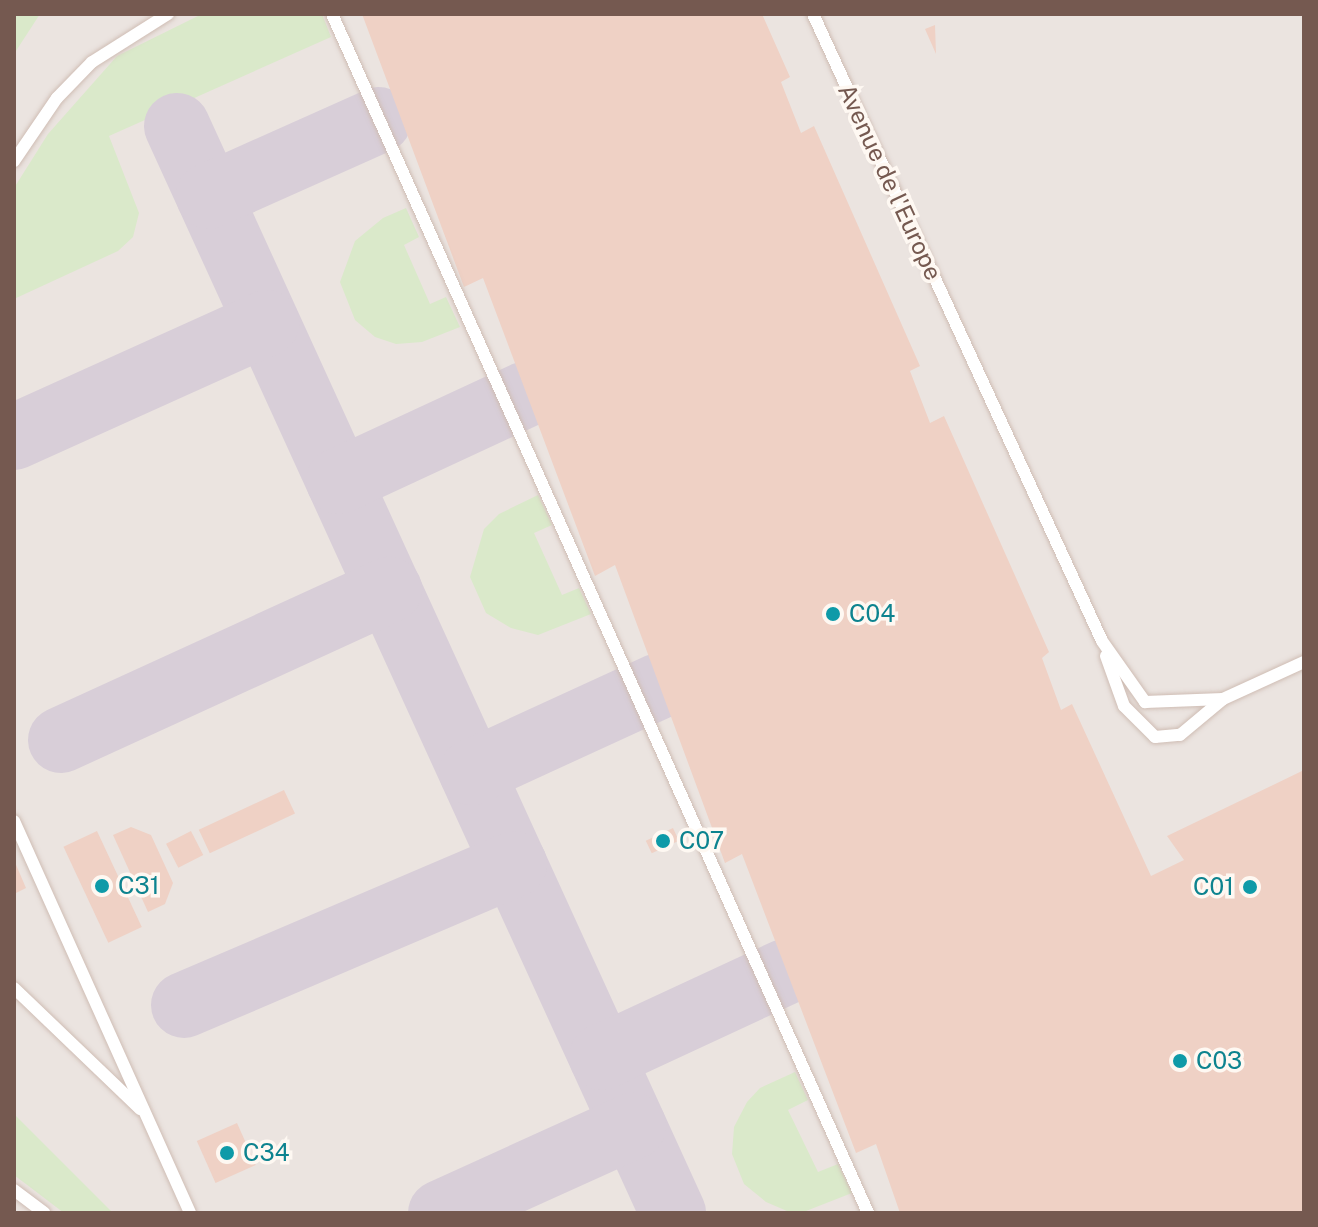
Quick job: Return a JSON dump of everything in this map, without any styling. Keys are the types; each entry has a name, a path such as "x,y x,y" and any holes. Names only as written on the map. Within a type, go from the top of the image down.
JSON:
{"lane":[{"path":"14,161 57,98 92,62 168,14"},
{"path":"332,14 868,1213"},
{"name":"Avenue de l'Europe","path":"813,14 1102,641"},
{"path":"1102,641 1145,702 1223,699"},
{"path":"1102,641 1124,706 1155,737 1180,735 1223,699 1304,662"},
{"path":"14,821 190,1213"},
{"path":"14,988 145,1114"},
{"path":"14,1190 44,1213"}],"shaded area":[{"path":"14,14 1304,14 1304,1213 14,1213"}],"green space":[{"path":"14,14 40,14 14,54"},
{"path":"202,14 322,14 331,37 109,136 139,213 133,237 118,251 14,299 14,188 48,134 117,56"},
{"path":"406,208 419,237 404,245 430,304 446,297 460,327 422,342 396,344 375,337 355,320 340,282 355,241 383,218"},
{"path":"538,495 552,525 534,533 562,595 579,588 591,614 538,635 511,628 486,613 470,577 484,529 499,514"},
{"path":"795,1072 808,1100 788,1110 818,1172 838,1164 852,1193 806,1211 787,1211 766,1202 744,1184 732,1154 734,1127 747,1102 760,1088"},
{"path":"14,1114 113,1213 64,1213 14,1175"}],"building":[{"name":"C04","path":"362,14 762,14 790,77 781,82 801,133 814,126 920,366 910,371 930,423 944,416 1049,652 1042,658 1061,710 1072,704 1151,876 1184,860 1167,836 1304,770 1304,1213 900,1213 876,1144 856,1153 742,854 725,863 615,565 595,576 483,278 464,287"},
{"path":"935,25 936,54 925,29"},
{"path":"284,790 295,814 210,853 199,830"},
{"path":"131,827 151,835 173,883 165,904 148,912 113,835"},
{"name":"C07","path":"673,828 679,841 652,853 646,841"},
{"name":"C31","path":"97,831 142,927 108,943 63,847"},
{"path":"191,831 203,855 178,868 166,844"},
{"path":"14,860 26,888 14,894"},
{"name":"C34","path":"237,1123 256,1165 216,1183 197,1141"}],"taxiway":[{"path":"209,196 379,120"},
{"path":"177,126 673,1213"},
{"path":"14,437 267,323"},
{"path":"339,481 526,394"},
{"path":"61,740 389,590"},
{"path":"472,772 659,686"},
{"path":"184,1005 514,864"},
{"path":"602,1057 787,971"},
{"path":"441,1213 633,1126"}],"place":[{"name":"C04","path":"833,614"},
{"name":"C07","path":"663,841"},
{"name":"C31","path":"102,886"},
{"name":"C01","path":"1250,887"},
{"name":"C03","path":"1180,1061"},
{"name":"C34","path":"227,1153"}]}
